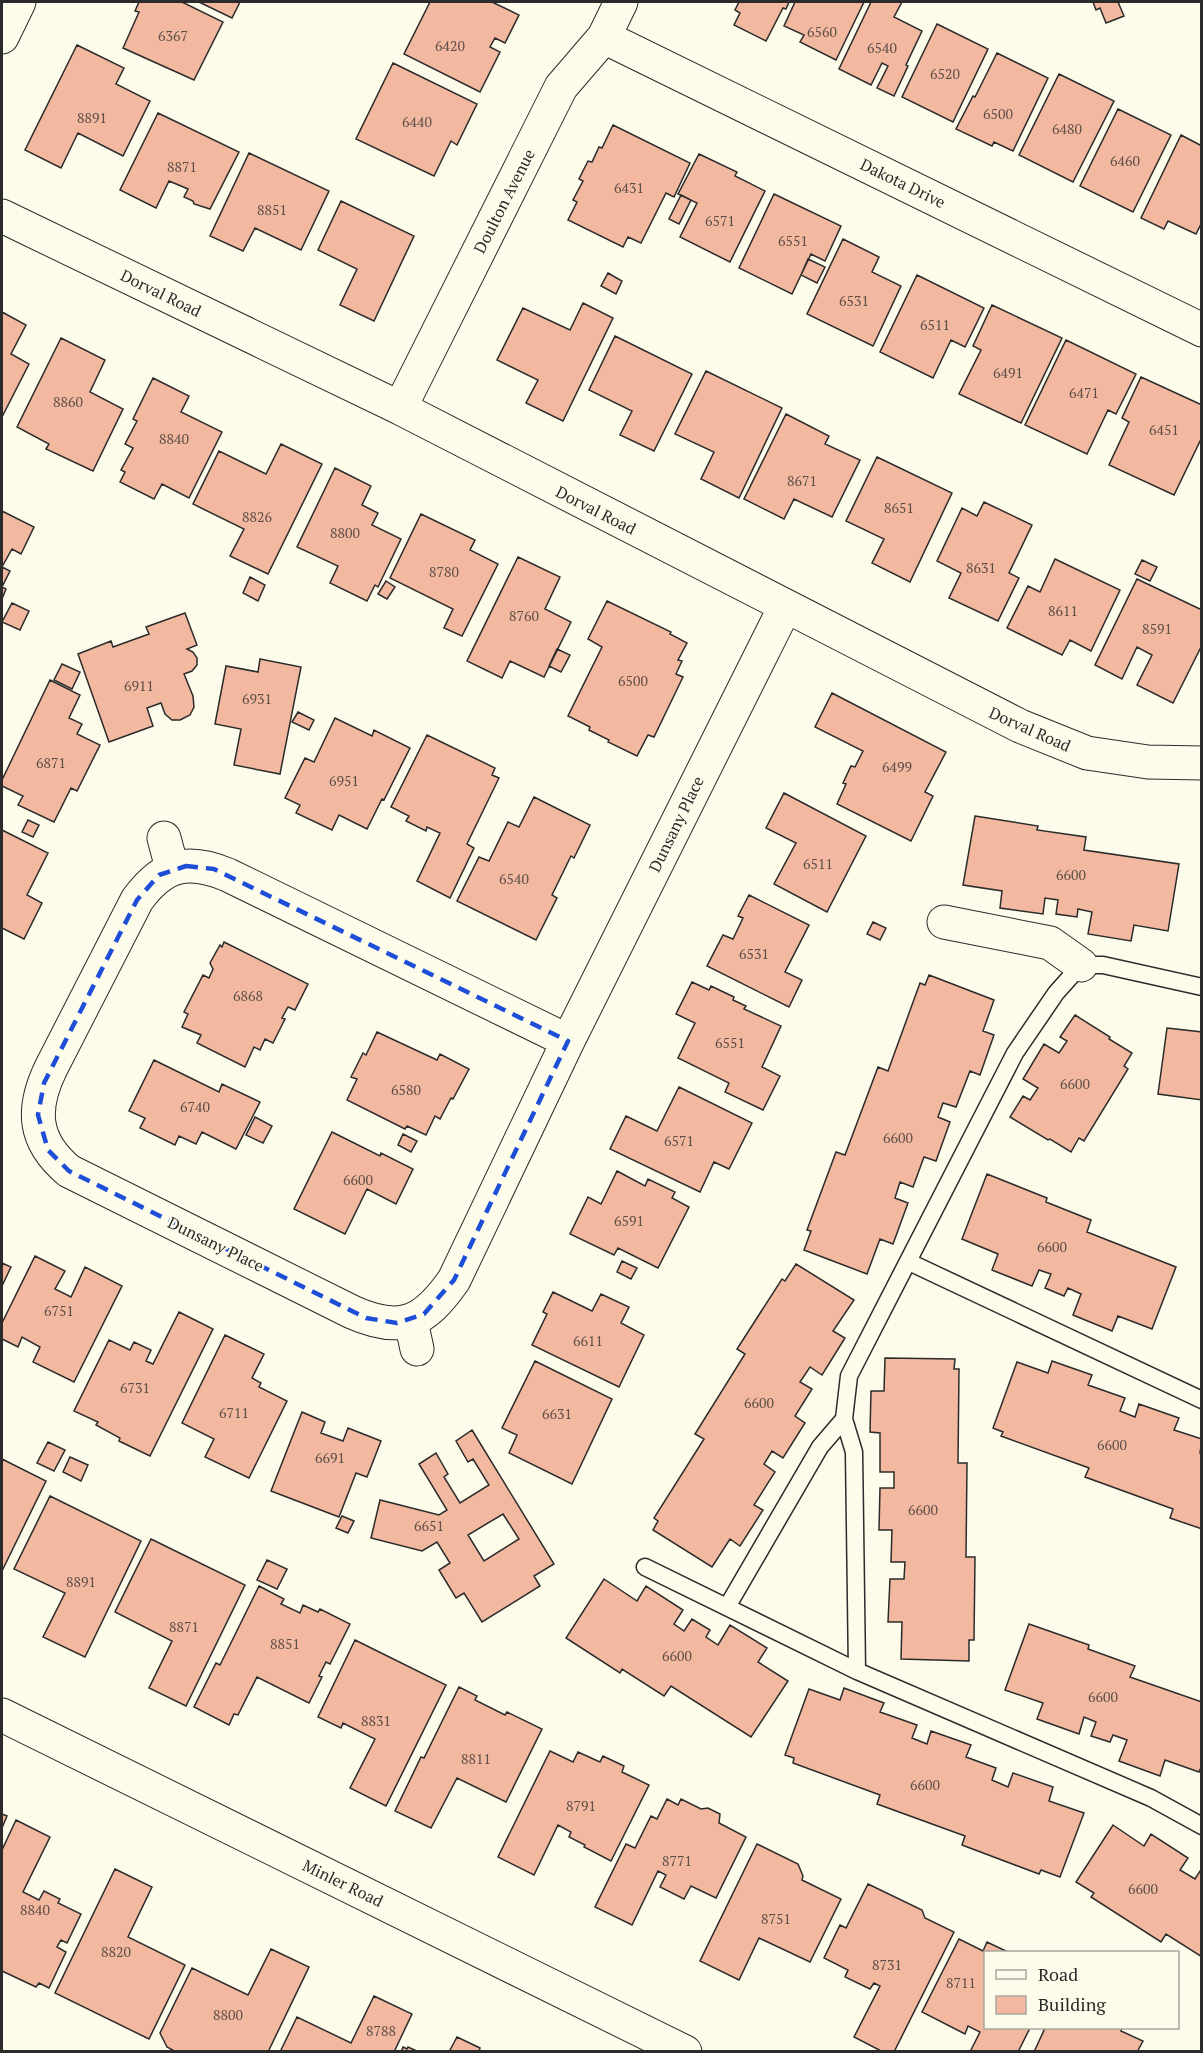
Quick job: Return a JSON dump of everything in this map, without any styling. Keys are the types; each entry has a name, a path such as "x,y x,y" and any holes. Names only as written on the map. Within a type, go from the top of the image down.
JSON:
{"street":[{"path":"2,37 19,2"},
{"name":"Doulton Avenue","path":"400,408 561,87 604,37 621,2"},
{"name":"Dakota Drive","path":"604,37 1202,330"},
{"name":"Dorval Road","path":"2,216 400,408 1020,726 1087,753 1148,762 1202,763"},
{"name":"Dunsany Place","path":"568,1041 228,875 200,867 186,866 168,853 159,875 148,885 138,900 51,1068 40,1097 38,1115 27,1138 48,1150 58,1162 81,1178 366,1318 382,1323 397,1323 414,1335 424,1314 435,1305 454,1280 568,1041 785,607"},
{"path":"944,922 1050,943 1081,964"},
{"name":"Minler Road","path":"2,1715 686,2052"}],"lane":[{"path":"857,1671 854,1452 844,1419 849,1376 1015,1053 1056,993 1081,964 1103,965 1202,987"},
{"path":"909,1262 1202,1400"},
{"path":"727,1607 820,1447 844,1419"},
{"path":"645,1567 857,1671 1150,1798 1202,1826"}],"highlighted area":[{"path":"186,866 214,869 568,1041 454,1280 424,1314 397,1323 366,1318 69,1171 48,1150 38,1115 44,1083 137,900 159,875"}],"building":[{"path":"139,2 182,2 223,22 194,80 123,48 139,12 135,11"},
{"path":"199,2 240,2 232,18"},
{"path":"430,2 492,2 519,15 505,43 495,38 490,47 500,52 480,92 404,54"},
{"path":"739,2 789,2 786,9 783,8 766,41 734,25 740,13 735,10"},
{"path":"795,2 864,2 836,60 800,42 804,35 784,26"},
{"path":"871,2 902,2 894,17 922,31 894,96 877,88 888,66 882,63 871,85 839,69"},
{"path":"1093,2 1118,2 1124,16 1106,23 1100,8 1096,10"},
{"path":"937,24 988,49 953,122 902,97"},
{"path":"77,45 124,68 116,84 150,101 123,156 78,133 61,168 25,150"},
{"path":"997,53 1048,78 1013,151 994,142 992,146 956,129"},
{"path":"393,63 477,104 457,145 451,141 434,176 356,139"},
{"path":"1059,74 1114,101 1073,182 1019,155"},
{"path":"1118,109 1171,135 1133,212 1080,186"},
{"path":"158,113 239,152 210,209 194,204 193,201 184,197 188,189 169,181 156,208 120,190"},
{"path":"613,125 690,163 674,197 666,193 641,243 628,237 623,247 568,220 577,202 573,200 583,181 579,179 588,161 592,162 599,147 602,148"},
{"path":"1181,135 1202,146 1202,222 1196,234 1168,221 1164,229 1141,218"},
{"path":"249,153 329,191 301,250 255,228 243,251 210,236"},
{"path":"699,154 737,172 735,176 765,191 730,262 680,237 697,203 678,194"},
{"path":"774,194 841,226 825,261 811,254 792,294 739,268"},
{"path":"681,195 691,200 679,224 669,219"},
{"path":"341,201 414,236 374,321 340,305 357,269 318,250"},
{"path":"843,239 879,257 872,272 901,286 873,346 807,314"},
{"path":"808,259 825,267 817,283 801,275"},
{"path":"608,273 622,281 616,294 601,286"},
{"path":"917,275 984,308 965,347 951,340 933,378 880,352"},
{"path":"583,303 613,318 563,421 526,403 538,380 497,360 523,308 570,330"},
{"path":"992,305 1062,338 1021,423 959,394 981,350 973,346"},
{"path":"2,312 26,325 11,354 29,364 2,417"},
{"path":"615,336 692,374 654,451 620,435 632,411 589,390"},
{"path":"61,338 105,360 90,392 123,409 93,471 46,449 49,444 17,427"},
{"path":"1066,340 1136,374 1116,414 1108,410 1087,454 1025,425"},
{"path":"706,371 782,408 739,498 701,479 714,452 675,434"},
{"path":"1141,377 1202,405 1202,437 1174,495 1109,465 1129,422 1122,418"},
{"path":"153,378 189,396 181,412 222,432 189,498 162,484 154,499 120,482 125,472 121,470 133,448 125,444 137,421 133,419"},
{"path":"786,414 829,436 825,444 860,460 832,517 794,499 784,519 744,499"},
{"path":"281,444 322,464 268,574 230,556 244,529 193,504 219,451 266,474"},
{"path":"877,457 952,493 910,582 872,563 884,539 846,521"},
{"path":"335,468 371,486 362,505 378,513 372,525 401,539 378,587 375,585 367,601 330,583 338,566 297,547"},
{"path":"984,502 1032,525 1009,573 1019,578 998,621 949,598 961,573 937,561 962,508 977,516"},
{"path":"2,511 34,527 21,554 12,549 2,567"},
{"path":"421,514 475,540 470,550 498,564 462,636 444,628 453,609 390,578"},
{"path":"518,557 560,577 545,609 571,622 544,677 510,661 502,678 467,661"},
{"path":"1055,559 1120,590 1091,651 1070,640 1062,655 1007,628 1028,586 1040,592"},
{"path":"1142,560 1157,567 1150,581 1135,574"},
{"path":"2,567 10,571 2,587"},
{"path":"250,577 265,585 258,601 243,593"},
{"path":"1137,579 1202,610 1202,645 1173,703 1137,685 1152,655 1137,647 1122,679 1095,665"},
{"path":"386,581 395,587 387,599 378,594"},
{"path":"2,587 6,589 2,599"},
{"path":"607,601 671,632 670,634 687,643 678,660 682,661 676,674 683,677 654,737 648,735 637,756 608,742 609,740 589,730 590,727 568,716 602,647 588,639"},
{"path":"12,603 29,611 20,630 2,622"},
{"path":"185,613 197,645 187,649 197,658 197,665 192,671 184,674 193,696 194,707 190,715 180,720 172,720 165,714 161,703 147,708 153,726 109,742 78,654 111,641 113,647 149,634 146,627"},
{"path":"557,649 570,655 561,672 549,666"},
{"path":"260,659 301,667 280,774 234,765 241,729 215,724 226,666 258,672"},
{"path":"62,664 80,672 72,689 54,680"},
{"path":"50,680 80,695 69,718 82,724 77,734 100,745 77,791 71,788 54,822 18,805 23,796 2,786 2,780"},
{"path":"832,693 946,752 925,792 933,796 911,841 837,804 851,766 855,767 863,751 815,727"},
{"path":"298,712 314,720 309,730 292,722"},
{"path":"335,718 372,736 374,730 410,748 367,829 339,815 332,830 296,813 300,805 285,798 305,758 314,762"},
{"path":"427,735 495,768 492,775 499,778 467,844 474,848 450,898 417,881 440,833 427,827 426,831 406,821 409,816 391,807"},
{"path":"784,793 866,836 827,912 774,884 796,843 766,828"},
{"path":"534,797 590,825 574,858 571,856 552,895 557,898 536,940 457,901 479,857 489,861 508,822 519,827"},
{"path":"975,816 1038,826 1037,830 1086,837 1084,850 1179,864 1168,931 1134,925 1131,941 1088,934 1092,912 1078,909 1077,917 1056,914 1058,900 1045,898 1043,914 1000,908 1002,891 963,885"},
{"path":"28,820 39,825 33,837 22,832"},
{"path":"2,830 48,853 27,895 42,903 24,939 2,928"},
{"path":"749,895 809,925 785,972 802,980 789,1007 707,966 723,935 733,939 743,918 738,916"},
{"path":"873,922 886,928 880,940 867,934"},
{"path":"224,942 308,984 295,1010 288,1007 282,1018 285,1019 273,1043 265,1039 260,1050 254,1047 245,1067 197,1043 201,1035 182,1027 188,1014 184,1012 203,975 209,978 213,969 210,963"},
{"path":"929,975 994,1000 983,1031 994,1035 980,1075 970,1071 956,1107 943,1103 938,1117 950,1122 936,1161 924,1157 913,1187 900,1182 895,1198 908,1203 893,1244 880,1239 867,1274 804,1250 811,1231 807,1230 836,1152 845,1155 878,1067 888,1071 920,983 925,985"},
{"path":"692,982 709,990 711,986 734,997 733,1000 746,1006 744,1009 781,1026 762,1067 780,1076 763,1110 725,1092 729,1083 678,1058 695,1023 676,1014"},
{"path":"1075,1015 1132,1053 1124,1066 1128,1069 1084,1141 1079,1138 1071,1152 1010,1117 1023,1096 1030,1100 1038,1088 1023,1079 1044,1044 1059,1053 1067,1041 1060,1037"},
{"path":"1167,1028 1202,1032 1202,1100 1158,1094"},
{"path":"377,1032 437,1060 440,1054 469,1069 440,1119 435,1116 426,1135 407,1126 405,1129 347,1100 357,1079 351,1077 363,1053 366,1055"},
{"path":"154,1060 219,1092 222,1084 260,1102 236,1149 202,1132 196,1144 179,1136 175,1145 140,1128 145,1118 129,1111"},
{"path":"679,1087 752,1123 729,1169 714,1162 700,1192 610,1149 626,1116 657,1131"},
{"path":"255,1117 272,1126 263,1143 246,1135"},
{"path":"332,1132 380,1156 381,1153 413,1169 396,1204 367,1189 345,1234 294,1209"},
{"path":"403,1134 417,1141 411,1152 398,1145"},
{"path":"617,1171 645,1186 648,1179 675,1192 672,1198 689,1207 658,1268 618,1248 614,1255 570,1234 588,1197 601,1204"},
{"path":"987,1174 1047,1198 1046,1202 1091,1220 1087,1232 1176,1267 1152,1329 1118,1316 1112,1331 1073,1315 1081,1294 1068,1288 1064,1296 1045,1288 1051,1274 1039,1270 1032,1286 992,1270 998,1254 962,1239"},
{"path":"35,1256 65,1271 55,1289 71,1297 85,1267 122,1286 74,1382 33,1362 40,1347 22,1337 18,1347 2,1339 2,1323"},
{"path":"622,1261 637,1268 631,1279 617,1272"},
{"path":"2,1263 11,1267 2,1286"},
{"path":"796,1264 854,1300 833,1331 845,1338 822,1375 810,1367 800,1382 812,1389 795,1416 805,1423 783,1458 772,1451 764,1464 775,1472 754,1505 763,1510 740,1546 730,1539 712,1567 653,1530 658,1521 654,1518 704,1439 695,1434 745,1354 737,1349 782,1279 785,1281"},
{"path":"553,1292 592,1311 601,1294 629,1307 621,1323 644,1335 619,1387 532,1345 547,1314 543,1312"},
{"path":"179,1312 213,1329 150,1456 119,1441 120,1438 96,1425 98,1422 74,1411 109,1340 130,1350 134,1342 151,1350 146,1361 153,1364"},
{"path":"225,1335 264,1354 252,1378 261,1383 259,1387 287,1401 249,1478 205,1457 214,1439 182,1423"},
{"path":"885,1358 955,1359 954,1369 959,1369 958,1463 967,1463 966,1557 975,1557 974,1640 969,1640 969,1661 901,1659 902,1622 888,1622 890,1579 904,1579 905,1562 891,1562 892,1530 879,1530 880,1488 894,1488 894,1472 880,1472 880,1433 870,1432 871,1391 884,1391"},
{"path":"535,1361 612,1399 572,1484 509,1453 517,1435 502,1428"},
{"path":"1052,1361 1092,1375 1088,1385 1125,1398 1120,1411 1135,1417 1139,1404 1179,1418 1174,1430 1202,1439 1200,1453 1202,1454 1202,1529 1170,1518 1173,1509 1085,1477 1089,1468 1001,1436 1003,1432 993,1428 1017,1362 1048,1373"},
{"path":"302,1412 325,1422 321,1433 343,1441 348,1428 381,1441 367,1477 356,1473 339,1517 271,1491"},
{"path":"472,1430 554,1564 534,1576 540,1586 482,1622 464,1593 456,1598 439,1570 450,1563 437,1542 422,1551 371,1538 380,1500 439,1515 447,1510 419,1464 436,1453 448,1474 444,1477 460,1503 489,1485 473,1459 468,1462 456,1441","holes":["503,1514 519,1539 484,1561 468,1535"]},
{"path":"48,1442 65,1450 54,1471 37,1463"},
{"path":"70,1457 88,1465 81,1481 63,1472"},
{"path":"2,1459 46,1481 2,1571"},
{"path":"50,1496 141,1541 85,1657 43,1637 65,1593 14,1569"},
{"path":"342,1516 354,1521 348,1533 336,1528"},
{"path":"151,1539 245,1585 186,1706 149,1688 172,1641 115,1612"},
{"path":"267,1560 287,1569 277,1589 257,1580"},
{"path":"604,1579 637,1601 646,1586 683,1610 674,1624 684,1631 692,1619 710,1630 706,1637 718,1645 730,1625 767,1648 758,1662 788,1681 751,1737 671,1686 664,1696 622,1669 620,1673 566,1638"},
{"path":"259,1586 284,1599 281,1604 300,1613 303,1605 318,1612 320,1609 350,1624 330,1664 326,1662 319,1676 322,1677 309,1703 257,1677 238,1715 234,1714 229,1725 194,1707 216,1663 220,1665"},
{"path":"1029,1624 1089,1645 1088,1649 1135,1666 1130,1677 1202,1702 1202,1765 1199,1772 1165,1760 1160,1776 1119,1761 1127,1740 1113,1735 1110,1742 1091,1736 1096,1722 1084,1717 1079,1734 1037,1719 1043,1703 1005,1690"},
{"path":"355,1640 446,1685 386,1806 350,1788 375,1739 343,1723 341,1728 318,1717"},
{"path":"459,1687 477,1696 475,1700 505,1715 507,1712 542,1729 506,1802 457,1778 431,1828 395,1811"},
{"path":"844,1688 884,1703 880,1712 917,1725 912,1738 927,1744 931,1731 971,1745 966,1757 996,1768 992,1780 1008,1787 1013,1773 1053,1787 1049,1801 1084,1813 1060,1877 1041,1870 1039,1874 962,1845 965,1836 877,1804 880,1795 793,1763 794,1758 785,1755 809,1689 840,1700"},
{"path":"550,1751 573,1762 578,1752 600,1762 603,1756 624,1766 622,1772 649,1785 611,1861 569,1837 571,1832 558,1825 534,1875 498,1857"},
{"path":"667,1799 678,1805 681,1799 701,1809 708,1808 720,1814 719,1823 746,1837 716,1898 691,1886 684,1899 660,1887 666,1875 658,1871 632,1925 595,1907 626,1844 635,1848 651,1816 657,1819"},
{"path":"2,1814 7,1816 2,1828"},
{"path":"16,1820 50,1837 23,1892 39,1900 44,1891 60,1899 58,1903 81,1914 67,1943 61,1940 57,1947 66,1952 49,1988 39,1983 36,1987 2,1971 2,1850"},
{"path":"1113,1825 1144,1846 1151,1834 1188,1858 1180,1870 1195,1879 1202,1868 1202,1957 1166,1934 1161,1942 1091,1897 1094,1893 1076,1882"},
{"path":"757,1844 798,1864 803,1876 802,1880 841,1899 810,1962 759,1938 739,1980 700,1961"},
{"path":"115,1869 152,1887 128,1937 185,1965 149,2039 55,1993"},
{"path":"868,1884 922,1910 925,1918 954,1932 894,2052 883,2052 854,2037 880,1986 874,1983 870,1989 845,1977 848,1970 824,1958 840,1925 846,1928"},
{"path":"959,1939 983,1951 987,1942 1006,1951 984,1951 984,2029 1030,2029 1018,2052 970,2052 980,2032 968,2026 965,2034 922,2012"},
{"path":"271,1949 309,1967 268,2052 176,2052 167,2047 160,2033 192,1968 248,1995"},
{"path":"374,1996 412,2014 394,2052 280,2052 297,2017 351,2043"},
{"path":"1045,2029 1122,2029 1121,2031 1143,2041 1137,2052 1034,2052"},
{"path":"457,2037 480,2048 479,2052 449,2052"},
{"path":"403,2047 407,2049 408,2047 419,2052 401,2052"}]}
